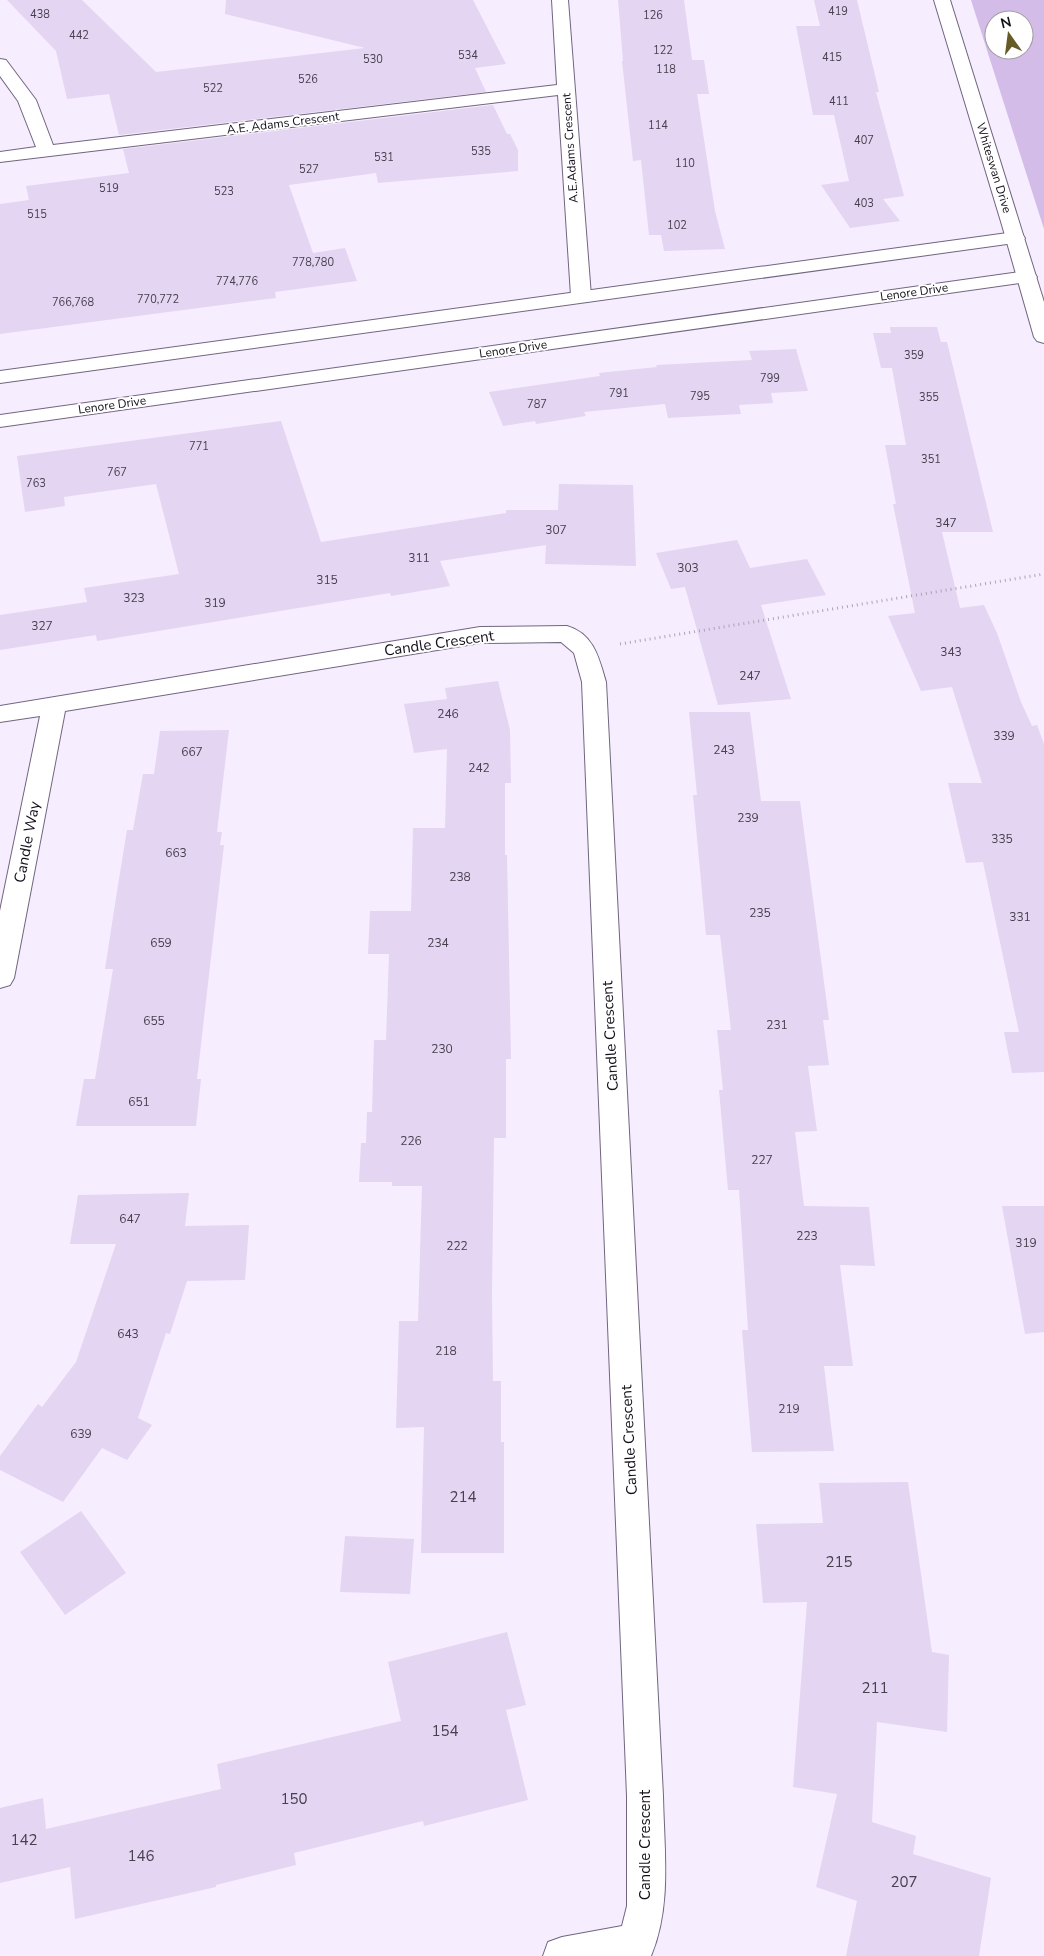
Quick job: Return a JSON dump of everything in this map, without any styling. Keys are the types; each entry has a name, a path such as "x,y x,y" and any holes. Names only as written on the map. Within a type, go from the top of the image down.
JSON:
{"street":[{"name":"A.E.Adams Crescent","path":"560,0 581,296"},
{"name":"Whiteswan Drive","path":"942,0 1016,238 1044,337"},
{"path":"0,64 27,100 46,151"},
{"name":"A.E. Adams Crescent","path":"0,157 566,90"},
{"path":"0,377 1016,238"},
{"name":"Lenore Drive","path":"0,421 1027,276"},
{"name":"Candle Crescent","path":"0,714 480,635 567,634 585,650 594,682 595,702 645,1796 646,1906 637,1943 562,1956"},
{"name":"Candle Way","path":"0,978 54,706"}],"path":[{"path":"645,640 1044,574"}],"shaded area":[{"path":"971,0 1044,0 1044,229 990,60 1034,60 1034,10 984,10 984,41"}],"building":[{"path":"7,0 82,0 156,72 365,48 225,14 226,0 473,0 506,64 475,68 486,92 119,135 109,94 67,99 56,51"},
{"path":"618,0 684,0 692,60 704,60 709,94 697,94 715,211 725,249 664,251 661,235 649,235 641,160 633,161 622,61"},
{"path":"814,0 857,0 879,92 876,92 904,196 883,199 900,221 850,228 821,185 849,181 834,115 813,115 796,26 820,26"},
{"path":"493,105 507,134 510,134 518,150 518,171 378,183 376,173 289,185 313,253 345,248 357,281 275,292 276,298 0,334 0,204 29,200 26,186 129,173 123,149"},
{"path":"890,327 937,327 941,342 947,342 993,532 942,532 960,608 984,605 997,633 1021,702 1032,726 1037,725 1044,744 1044,1072 1012,1073 1004,1032 1019,1032 983,862 966,863 948,783 982,783 952,687 921,691 888,616 915,613 893,504 896,504 885,445 906,445 892,368 881,368 873,333 891,333"},
{"path":"796,349 808,391 771,393 773,403 739,405 741,414 668,418 665,404 584,412 586,416 536,424 535,421 503,426 489,392 600,376 599,373 657,367 656,365 752,360 749,351"},
{"path":"281,421 321,542 506,513 506,510 558,510 559,484 633,485 636,566 545,564 546,545 440,561 450,586 391,596 390,593 97,641 96,635 0,650 0,615 87,602 84,588 179,574 156,484 64,497 65,506 25,512 17,456"},
{"path":"737,540 750,568 807,559 826,595 761,605 791,699 718,705 685,587 671,589 656,553"},
{"path":"498,681 510,730 511,783 505,783 505,855 507,855 511,1059 506,1059 506,1138 494,1138 492,1294 493,1381 501,1381 501,1442 504,1442 504,1553 421,1553 424,1427 396,1428 399,1321 418,1321 422,1186 392,1186 392,1182 359,1182 361,1143 366,1143 367,1112 372,1112 374,1040 386,1040 389,954 368,954 370,911 411,911 413,828 445,828 447,749 414,753 404,704 447,699 445,688"},
{"path":"689,712 750,712 761,801 800,801 829,1020 823,1020 829,1065 808,1066 817,1131 795,1132 804,1206 869,1207 875,1266 840,1265 853,1366 824,1366 834,1451 752,1452 742,1330 748,1330 739,1190 728,1190 719,1090 723,1090 717,1030 731,1030 720,935 706,935 693,795 697,795"},
{"path":"229,730 217,832 222,832 220,845 224,845 197,1079 201,1079 196,1126 76,1126 84,1079 95,1079 113,969 105,969 118,885 127,830 133,830 143,774 154,774 160,731"},
{"path":"189,1193 185,1226 249,1225 245,1280 187,1281 170,1334 166,1333 138,1418 152,1425 127,1460 102,1448 63,1502 0,1470 0,1456 38,1404 42,1407 76,1362 116,1244 70,1244 78,1195"},
{"path":"1002,1206 1044,1206 1044,1332 1025,1334"},
{"path":"908,1482 932,1652 949,1655 947,1732 877,1722 872,1822 916,1836 913,1854 991,1878 979,1956 846,1956 857,1901 816,1887 837,1794 793,1787 807,1602 763,1603 756,1524 823,1523 819,1483"},
{"path":"81,1511 126,1573 65,1615 20,1552"},
{"path":"345,1536 414,1539 410,1594 340,1592"},
{"path":"507,1632 526,1705 506,1710 528,1800 424,1826 423,1821 294,1853 296,1865 216,1885 216,1887 75,1919 70,1867 0,1883 0,1808 43,1798 46,1829 221,1789 217,1764 401,1721 388,1662"}]}
